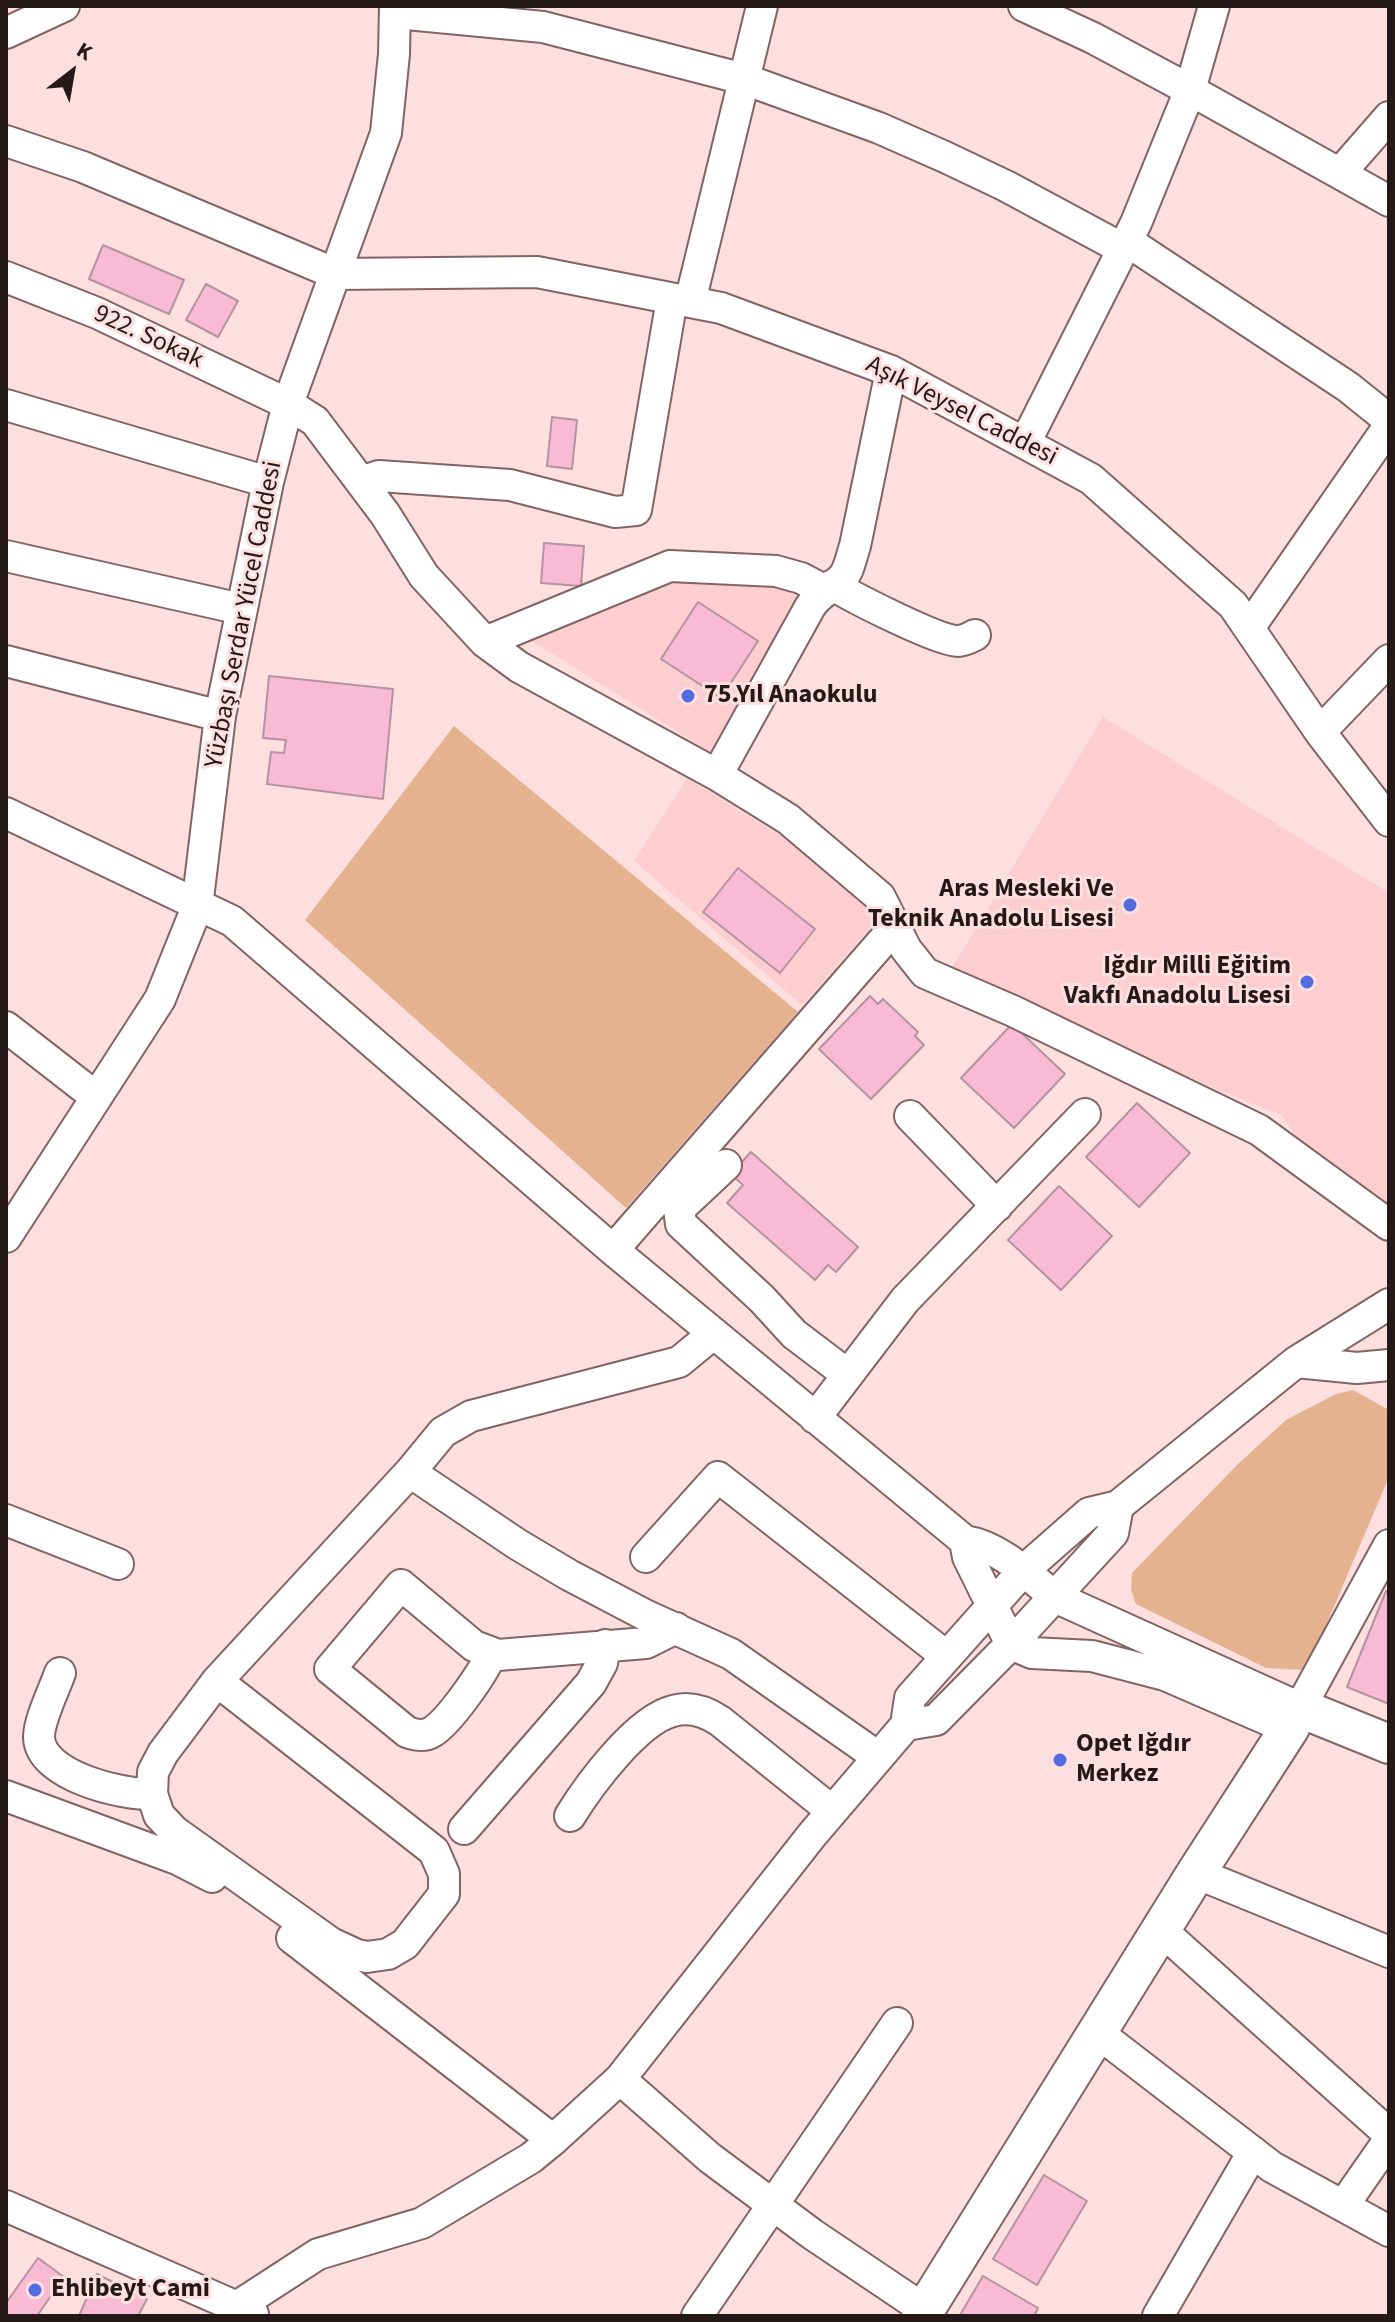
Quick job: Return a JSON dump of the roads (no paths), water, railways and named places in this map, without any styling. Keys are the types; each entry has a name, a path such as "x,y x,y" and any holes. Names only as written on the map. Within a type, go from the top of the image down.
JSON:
{"main road":[{"path":"1294,1718 1389,1744"},
{"path":"1294,1718 1389,1772"},
{"path":"923,2313 1294,1718"}],"street":[{"path":"6,33 64,6"},
{"path":"361,482 379,476 510,485 615,512 636,510 681,300 762,6"},
{"path":"1024,6 1093,38 1389,201"},
{"path":"1025,443 1125,245 1190,90 1214,6"},
{"path":"396,9 543,27 744,79 879,128 1125,245 1348,387 1389,420"},
{"name":"Yüzbaşı Serdar Yücel Caddesi","path":"6,1237 160,999 197,907 220,716 268,482 288,404 386,133 396,9"},
{"path":"1341,172 1389,117"},
{"path":"6,141 83,167 336,274"},
{"name":"Aşık Veysel Caddesi","path":"336,274 537,272 721,308 891,371 1091,479 1233,605 1320,732 1389,821"},
{"name":"922. Sokak","path":"6,277 97,313 288,404 315,421 385,514 424,576 485,642 519,667 717,775 788,819 880,897 906,949 925,973 1013,1011 1259,1130 1389,1225"},
{"path":"717,775 810,607 845,574 855,546 891,371"},
{"path":"6,405 268,482"},
{"path":"1249,628 1389,426"},
{"path":"6,556 241,609"},
{"path":"485,642 670,566 776,571 828,587 950,640 975,635"},
{"path":"1320,732 1389,660"},
{"path":"6,661 220,716"},
{"path":"6,813 197,907 232,921 613,1250 965,1541 982,1544 1055,1597 1294,1718"},
{"path":"613,1250 895,927"},
{"path":"6,1027 96,1097"},
{"path":"815,1418 905,1300 1085,1114"},
{"path":"910,1116 997,1206"},
{"path":"726,1165 679,1209 681,1224 762,1299 794,1334 848,1375"},
{"path":"11,2217 244,2313 318,2254 422,2223 531,2158 620,2079 832,1811 906,1725 910,1698 1023,1571 1089,1513 1118,1506 1296,1362 1389,1304"},
{"path":"217,1681 434,1851 444,1874 444,1894 405,1944 378,1956 357,1955 331,1943 174,1831 159,1815 152,1794 151,1783 157,1762 217,1681 410,1472 443,1432 471,1416 679,1362 713,1334"},
{"path":"1296,1362 1357,1368 1389,1365"},
{"path":"410,1472 569,1575 647,1616 731,1654 878,1757"},
{"path":"646,1557 718,1477 946,1656"},
{"path":"906,1725 936,1720 1011,1644 1113,1533 1118,1506"},
{"path":"6,1520 118,1564"},
{"path":"965,1541 968,1557 1011,1644 1032,1653 1092,1656 1165,1675 1294,1718"},
{"path":"1294,1718 1389,1545"},
{"path":"491,1654 475,1683 434,1731 422,1736 407,1732 330,1669 401,1585 474,1646 491,1654 646,1643 676,1628"},
{"path":"464,1829 591,1683 602,1663 605,1645"},
{"path":"60,1673 39,1734 47,1759 62,1771 133,1795 152,1794"},
{"path":"570,1816 586,1791 625,1746 666,1713 683,1709 702,1711 720,1721 832,1811"},
{"path":"6,1796 177,1859 215,1879 553,2140"},
{"path":"1196,1873 1389,1952"},
{"path":"1161,1930 1389,2137 1343,2206"},
{"path":"697,2316 897,2023"},
{"path":"1098,2033 1272,2167 1389,2231"},
{"path":"620,2079 710,2158 923,2313"},
{"path":"1158,2316 1253,2152"}],"place":[{"name":"75.Yıl Anaokulu","path":"688,696"},
{"name":"Aras Mesleki Ve Teknik Anadolu Lisesi","path":"1130,905"},
{"name":"Iğdır Milli Eğitim Vakfı Anadolu Lisesi","path":"1307,982"},
{"name":"Opet Iğdır Merkez","path":"1060,1760"},
{"name":"Ehlibeyt Cami","path":"35,2290"}]}
